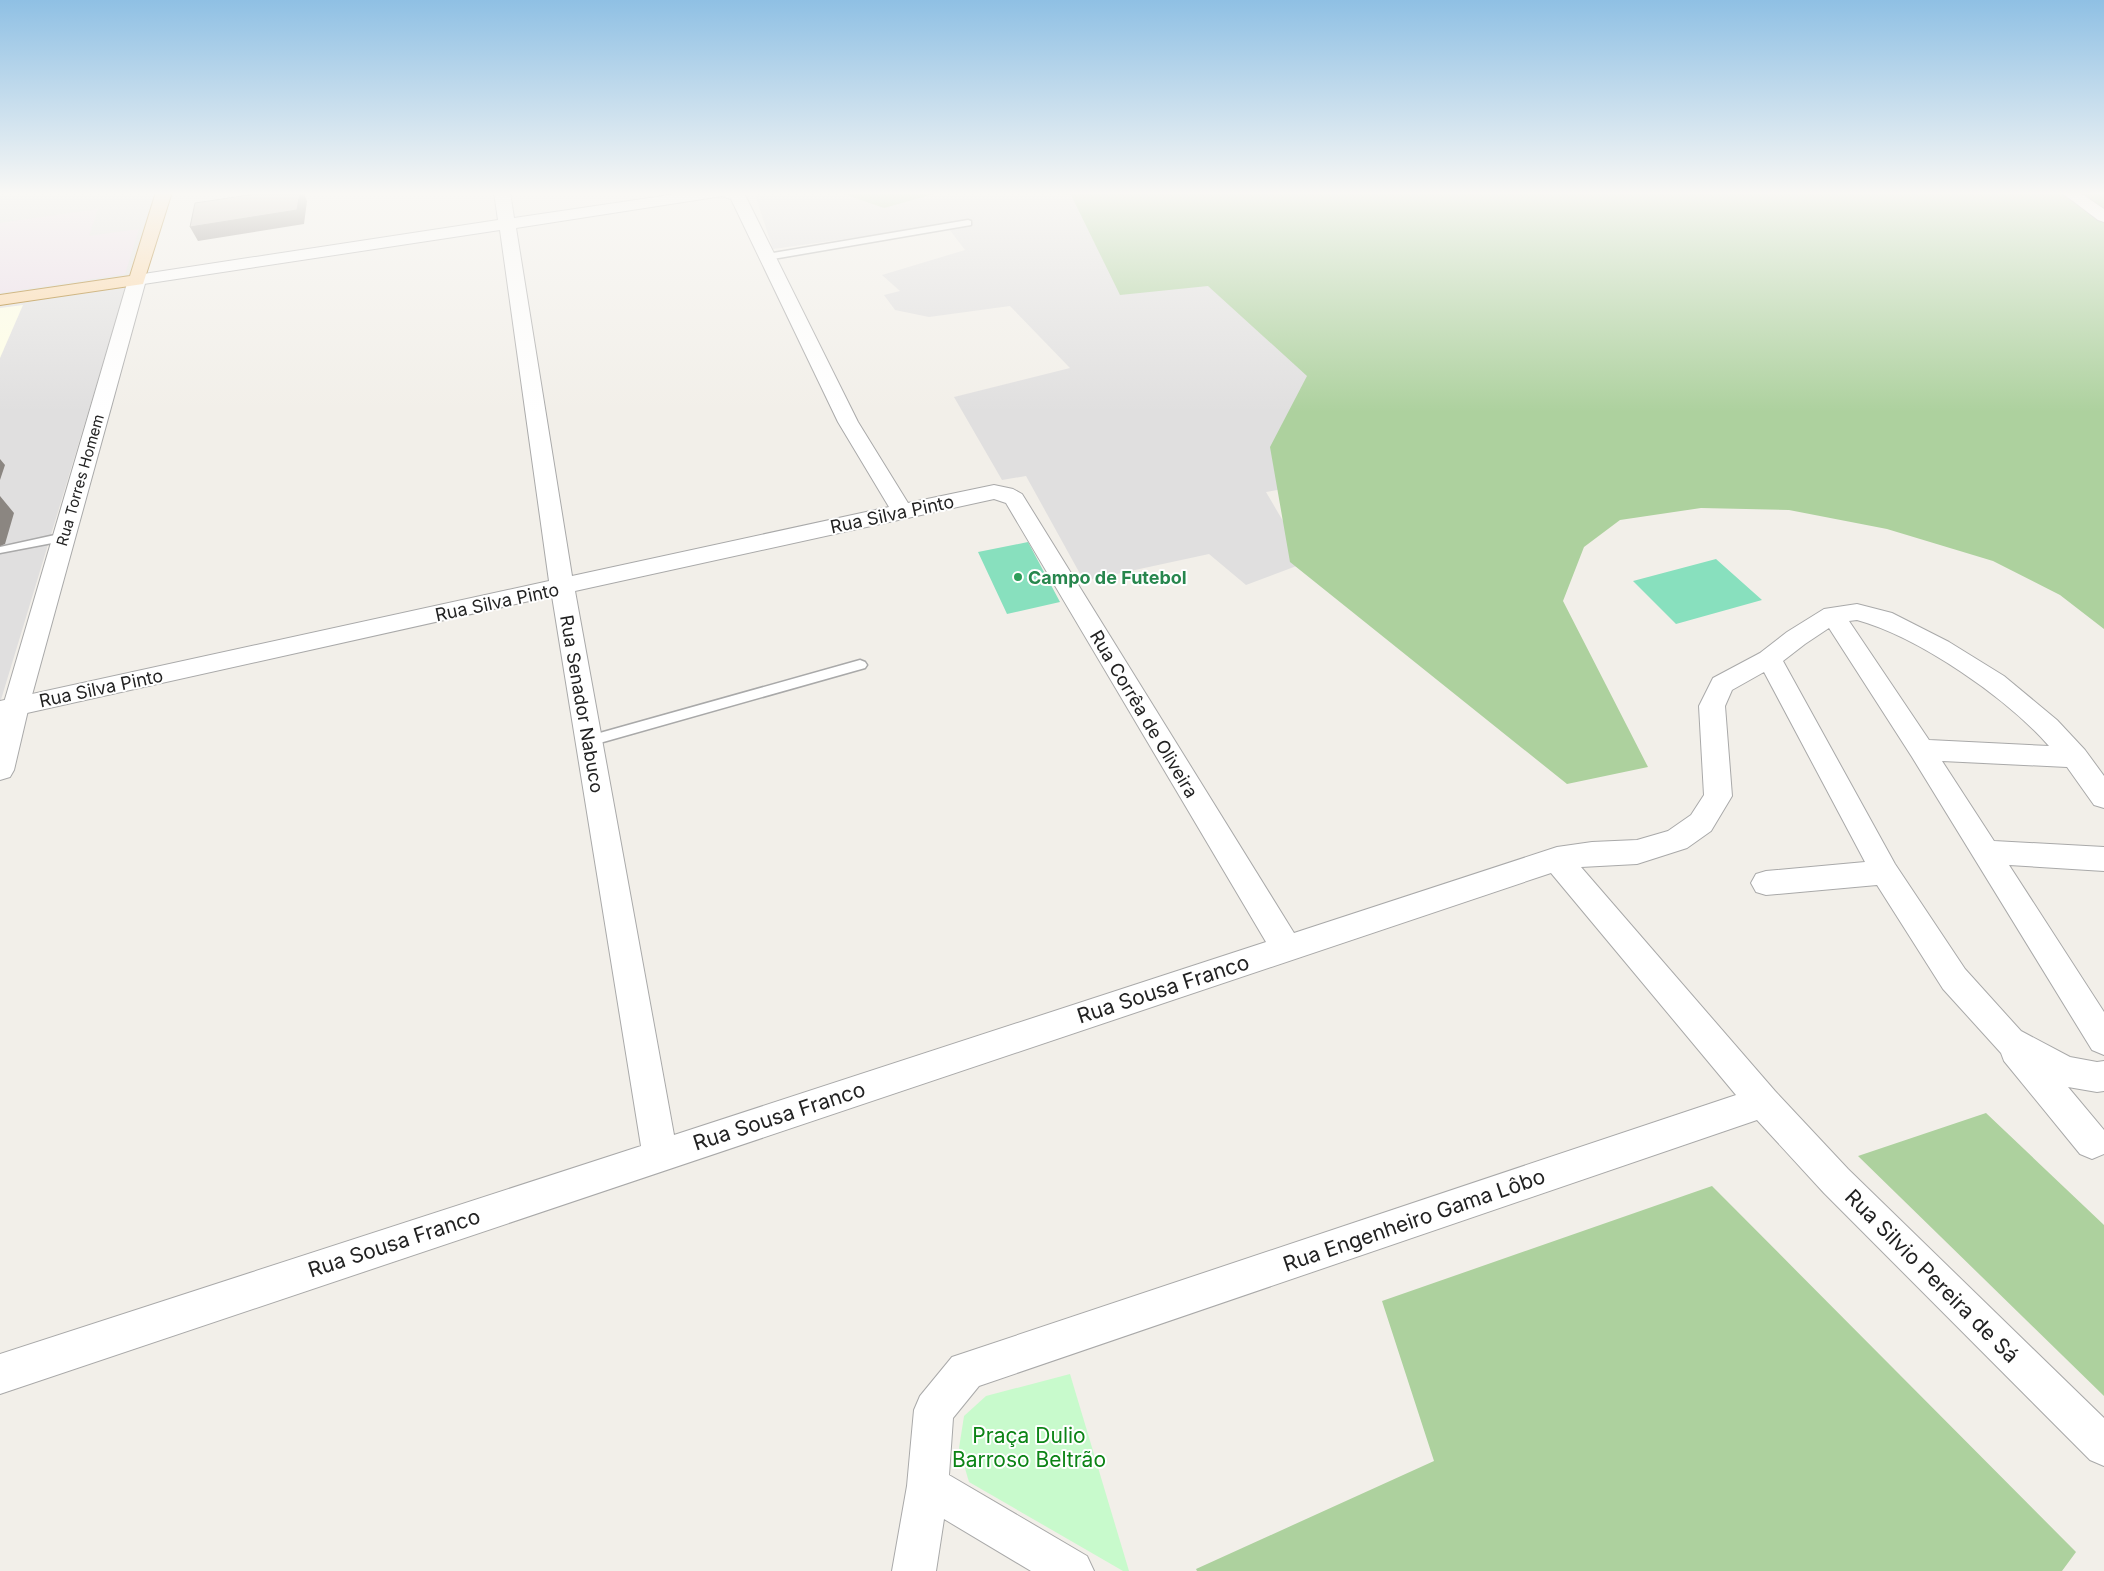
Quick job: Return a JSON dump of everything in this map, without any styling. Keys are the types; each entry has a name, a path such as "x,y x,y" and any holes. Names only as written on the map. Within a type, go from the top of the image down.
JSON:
{"main road":[{"name":"Rua Torres Homem","path":"137,280 142,265"},
{"path":"0,300 137,280"}],"street":[{"path":"137,280 234,265"},
{"name":"Rua Senador Nabuco","path":"513,265 562,588 660,1155"},
{"path":"771,265 848,422 902,511"},
{"name":"Rua Torres Homem","path":"0,770 8,708 64,537 137,280"},
{"name":"Rua Silva Pinto","path":"8,708 994,492"},
{"name":"Rua Corrêa de Oliveira","path":"994,492 1006,494 1014,499 1286,948"},
{"path":"2104,797 2075,757 2048,727 1995,682 1940,648 1883,619 1857,612 1833,615 1921,750 2104,1040"},
{"name":"Rua Sousa Franco","path":"0,1374 1557,859 1592,854 1637,852 1676,840 1701,823 1718,796 1712,706 1722,684 1769,659 1796,638 1833,615"},
{"path":"1769,659 1885,872 1954,979 2009,1041 2092,1142"},
{"path":"1921,750 2075,757"},
{"path":"1985,852 2104,859"},
{"path":"1557,859 1763,1102"},
{"path":"1766,883 1885,872"},
{"path":"2009,1041 2065,1071 2096,1077 2104,1076"},
{"name":"Rua Silvio Pereira de Sá","path":"1763,1102 1836,1181 2104,1446"},
{"name":"Rua Engenheiro Gama Lôbo","path":"914,1571 928,1486 934,1410 966,1371 1763,1102"},
{"path":"928,1486 1072,1571"}],"lane":[{"path":"3,550 64,537"},
{"path":"589,741 860,665"}],"shaded area":[{"path":"0,265 135,265 130,276 0,296"},
{"path":"0,265 128,265 125,274 0,293"},
{"path":"914,265 1318,265 1335,480 1266,492 1307,562 1246,585 1209,554 1084,581 1026,476 1002,480 954,397 1070,368 1010,306 929,317 895,310 884,295 900,291 882,275"},
{"path":"127,284 0,703 0,303"},
{"path":"23,305 0,358 0,308"}],"green space":[{"path":"1105,265 2104,265 2104,629 2060,595 1993,561 1887,529 1789,510 1701,508 1620,520 1584,547 1563,601 1648,767 1567,784 1290,562 1270,447 1307,376 1208,286 1120,295"},
{"name":"Campo de Futebol","path":"1028,542 1060,602 1007,614 978,552"},
{"path":"1716,559 1762,600 1676,624 1633,581"},
{"path":"1986,1113 2104,1225 2104,1396 1858,1156"},
{"path":"1712,1186 2076,1552 2062,1571 1197,1571 1196,1569 1434,1461 1382,1301"},
{"name":"Praça Dulio Barroso Beltrão","path":"1070,1374 1129,1571 1123,1571 969,1482 959,1448 964,1416 986,1396"}],"place":[{"name":"Campo de Futebol","path":"1018,577"}]}
